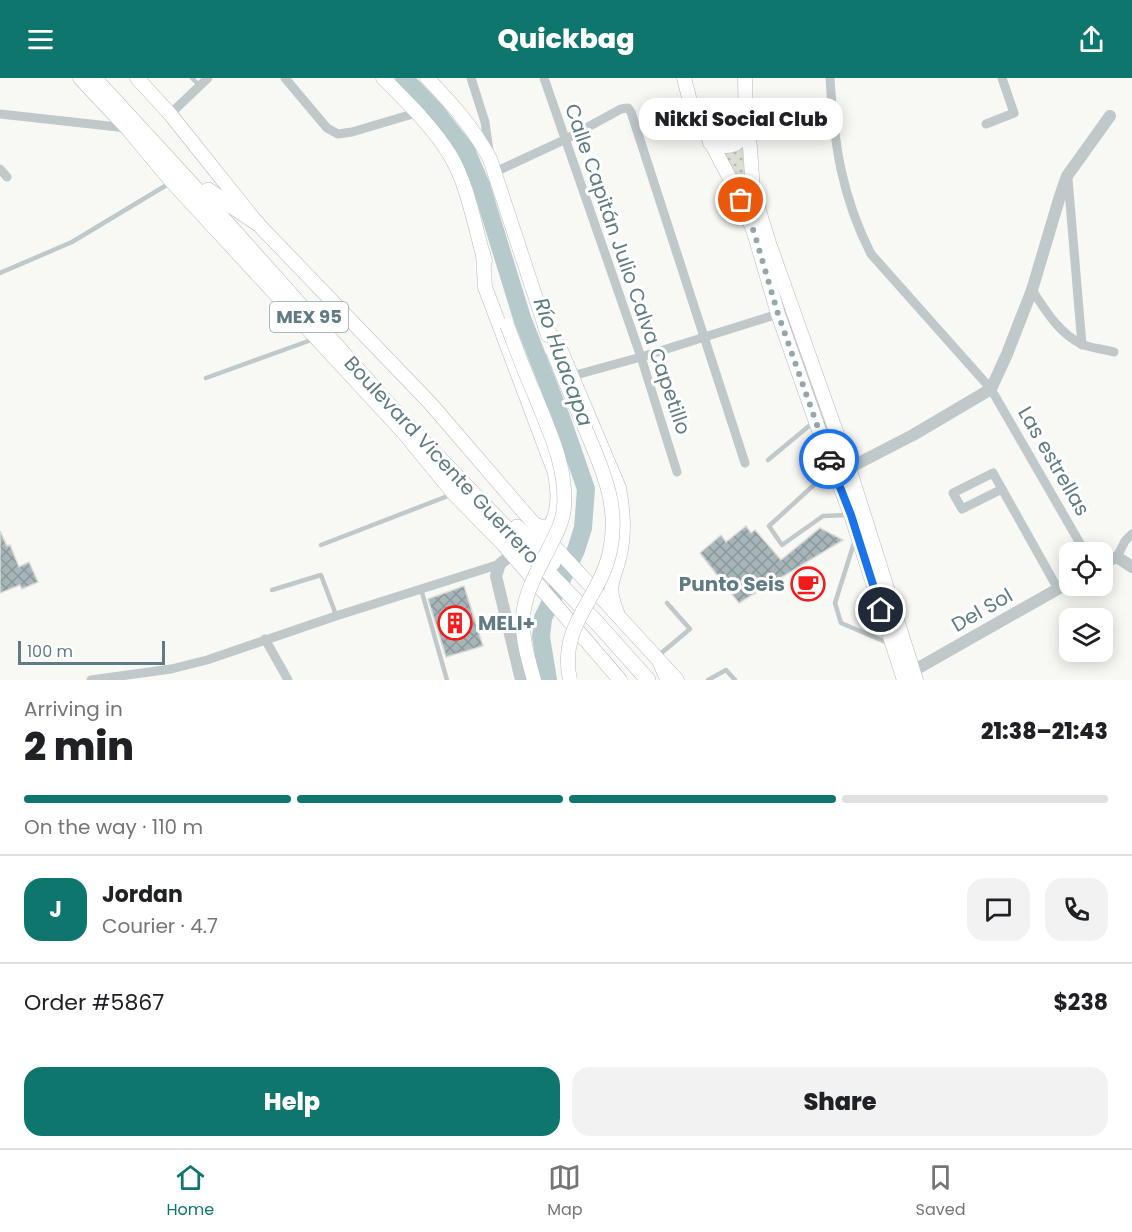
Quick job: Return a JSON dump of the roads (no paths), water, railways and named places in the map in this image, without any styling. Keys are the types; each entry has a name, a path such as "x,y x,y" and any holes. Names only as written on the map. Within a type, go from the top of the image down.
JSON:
{"highway":[{"name":"Boulevard Vicente Guerrero","path":"94,78 400,417 532,544"},
{"name":"Boulevard Vicente Guerrero","path":"106,78 416,422 604,616 661,680"},
{"path":"208,190 257,223"},
{"path":"377,403 400,417"},
{"name":"Boulevard Vicente Guerrero","path":"604,616 648,680"},
{"path":"659,661 668,680"}],"main road":[{"name":"Boulevard Vicente Guerrero","path":"80,78 127,128 172,182 377,403 454,494 512,554 532,544"},
{"name":"Boulevard Vicente Guerrero","path":"137,78 170,114 257,223 430,402 532,544 591,646 620,680"},
{"path":"383,78 435,135 454,164 507,325 555,443 562,468 565,488 564,510 555,535 530,584 523,608 521,629 534,680"},
{"path":"427,78 464,117 493,166 553,351 608,484 614,516 610,552 571,635 568,661 570,680"},
{"path":"684,78 691,105 746,212 778,314 851,515 892,644 911,677"},
{"path":"710,143 718,147 727,147 742,140 746,122 745,78"},
{"path":"746,122 753,191 769,243 849,468 911,677"},
{"path":"483,253 485,287 556,480 558,505 554,519 532,544"},
{"path":"545,327 559,346 619,488 623,507 621,551 610,592 621,619"},
{"name":"Boulevard Vicente Guerrero","path":"532,544 604,616 621,619 676,680"}],"street":[{"path":"170,114 208,78"},
{"path":"285,78 327,128 338,134 416,113"},
{"path":"471,78 484,122 493,166 564,140 621,109 628,108 631,112 745,463"},
{"name":"Calle Capitán Julio Calva Capetillo","path":"544,78 641,357 677,472"},
{"name":"Las estrellas","path":"830,78 834,134 845,192 859,231 871,254 991,389 1079,542"},
{"path":"986,124 1014,113 1002,78"},
{"path":"0,114 127,128"},
{"path":"849,468 913,435 991,389 1032,290 1067,176 1110,116"},
{"path":"0,169 7,177"},
{"path":"1067,176 1082,345"},
{"path":"1032,290 1052,321 1082,345 1114,352"},
{"path":"572,376 778,314"},
{"path":"1002,489 962,508 953,493 993,473 1059,577"},
{"path":"1113,559 1117,557 1125,541 1132,534"},
{"path":"92,680 171,669 207,660 265,639 500,564 512,554"},
{"path":"1117,557 1132,567"},
{"path":"500,564 496,576 521,680"},
{"name":"Del Sol","path":"911,677 1059,588"},
{"path":"265,639 288,680"}],"lane":[{"path":"192,78 200,86"},
{"path":"0,273 72,242 172,182"},
{"path":"206,378 317,338"},
{"path":"768,460 816,420"},
{"path":"822,439 819,478 769,526 782,545 823,516 851,515"},
{"path":"321,545 454,494"},
{"path":"857,534 834,603 841,622 892,644"},
{"path":"272,590 321,575 336,616"},
{"path":"421,589 447,680"},
{"path":"659,661 690,629 667,603"},
{"path":"708,680 726,670 735,680"}],"waterway":[{"name":"Río Huacapa","path":"404,78 436,112 466,150 481,185 522,318 561,417 586,489 583,528 576,550 543,618 541,637 548,680"}],"place":[{"name":"Nikki Social Club","path":"741,200"},
{"name":"Punto Seis","path":"808,584"},
{"name":"MELI+","path":"455,623"}]}
